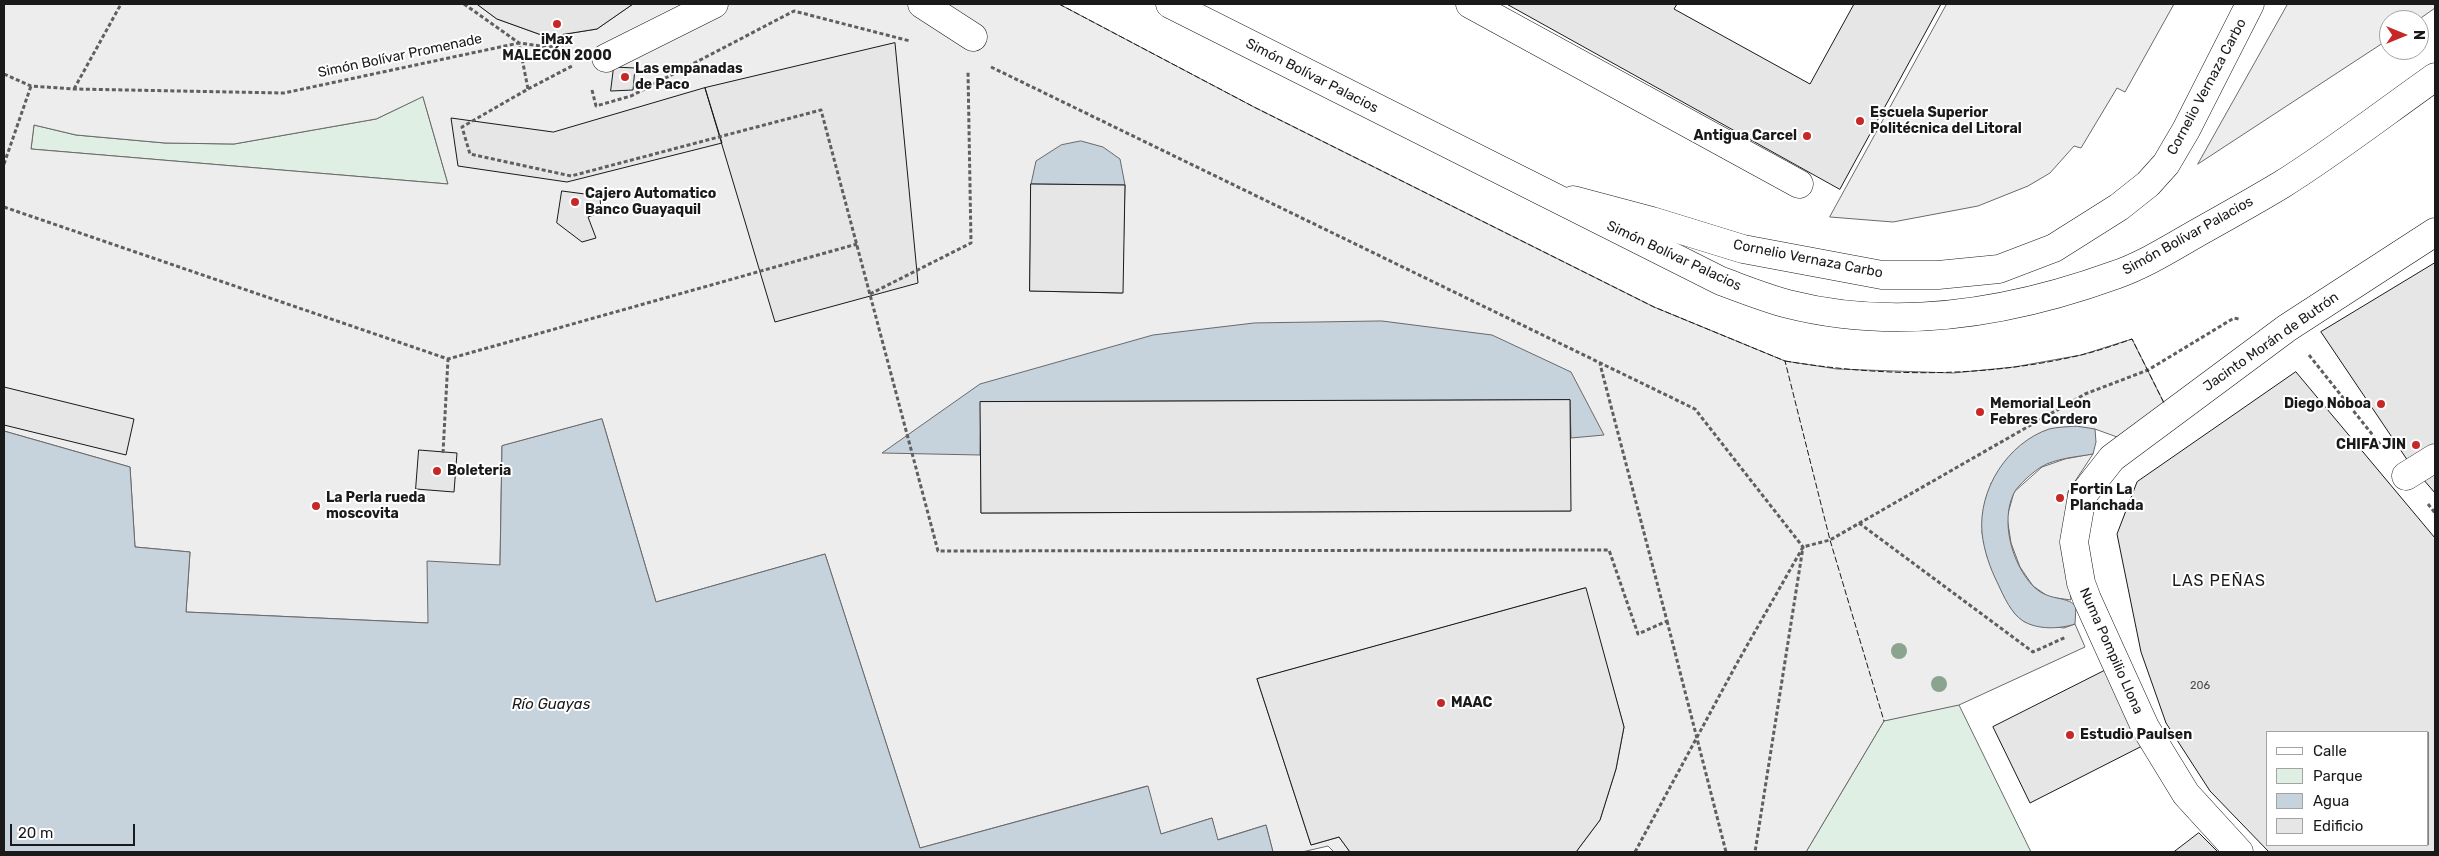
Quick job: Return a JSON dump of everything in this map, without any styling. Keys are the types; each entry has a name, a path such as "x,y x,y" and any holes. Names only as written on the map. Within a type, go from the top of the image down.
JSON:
{"street":[{"path":"606,58 714,4"},
{"path":"922,4 973,37"},
{"name":"Simón Bolívar Palacios","path":"1170,4 1721,281 1787,304 1825,312 1872,316 1919,318 1969,314 2031,300 2116,275 2168,250 2282,184 2435,77"},
{"path":"1470,4 1799,184"},
{"name":"Cornelio Vernaza Carbo","path":"1543,193 1652,220 1743,249 1882,275 1938,275 1999,269 2054,248 2119,207 2148,184 2166,164 2186,130 2250,4"},
{"name":"Jacinto Morán de Butrón","path":"2112,458 2287,328 2435,232"},
{"name":"Numa Pompilio Llona","path":"2112,458 2082,496 2074,542 2081,584 2145,727 2186,794 2239,852"},
{"path":"2406,476 2435,458"}],"path":[{"path":"74,89 121,4"},
{"path":"464,4 519,42 548,47 582,41"},
{"path":"631,96 794,10 919,43"},
{"path":"519,42 528,89 462,127 470,154 571,176 821,110 938,552 1608,550 1638,634 1667,621"},
{"name":"Simón Bolívar Promenade","path":"4,74 31,86 74,89 284,93 519,42"},
{"path":"985,64 1695,409 1803,547 1755,852"},
{"path":"870,294 971,243 967,66"},
{"path":"4,164 31,86"},
{"path":"4,207 448,359 857,244"},
{"path":"1635,852 1803,547 1830,540 2085,394 2148,370 2234,318 2287,328 2435,513"},
{"path":"443,453 448,359"},
{"path":"1600,364 1726,852"},
{"path":"1859,523 2033,652"}],"green space":[{"path":"423,97 448,184 31,149 34,125 76,135 165,143 234,144 376,119"},
{"path":"1959,705 2031,852 1806,852 1884,721"}],"shaded area":[{"path":"4,4 477,4 497,19 547,37 597,29 633,4 1059,4 1254,107 1654,307 1785,361 1837,369 1953,373 2014,367 2081,355 2132,339 2166,407 2117,437 2095,429 1991,483 1982,532 1987,556 2005,597 2015,614 2025,622 2064,628 2075,624 2085,647 1959,705 1884,721 1806,852 1576,852 1600,820 1616,769 1624,727 1585,588 1257,679 1311,845 1339,837 1350,852 1334,852 1328,846 1302,852 1273,852 1266,825 1217,840 1212,818 1161,834 1147,786 920,848 825,554 656,602 602,419 502,446 500,565 429,623 186,612 190,552 135,547 130,467 4,431","holes":["423,97 448,184 31,149 34,125 76,135 165,143 234,144 376,119","1032,184 1125,185 1122,293 1030,291","1570,400 1570,511 981,513 981,402"]},
{"path":"1947,4 2174,4 2125,92 2117,88 2081,148 2074,146 2050,173 2028,186 1978,206 1893,222 1830,217"},
{"path":"2288,4 2435,4 2435,8 2429,12 2429,10 2379,10 2379,46 2198,164"},
{"path":"2093,454 2068,492 2064,545 2071,600 2049,597 2033,586 2020,567 2011,543 2007,517 2014,492 2042,467 2065,459"}],"water":[{"path":"1081,141 1103,147 1120,159 1125,185 1031,184 1036,161 1061,145"},
{"path":"1382,321 1492,335 1571,372 1604,435 1571,438 1570,400 981,402 980,455 882,453 980,384 1153,335 1254,323"},
{"name":"Río Guayas","path":"602,419 656,602 825,554 920,848 1148,786 1161,834 1212,818 1218,840 1266,825 1273,852 4,852 4,431 130,467 135,547 190,552 186,612 428,623 427,561 500,565 502,446"},
{"path":"2076,426 2095,429 2096,442 2093,454 2060,460 2041,467 2019,486 2010,504 2008,529 2010,542 2019,566 2026,577 2039,591 2067,600 2076,606 2075,624 2056,628 2035,626 2023,621 2011,609 1992,572 1982,533 1982,516 1985,500 1999,470 2009,456 2021,445 2049,429"}],"building":[{"name":"iMax MALECÓN 2000","path":"477,4 633,4 597,29 547,37 497,19"},
{"name":"Antigua Carcel","path":"1507,4 1677,4 1674,9 1810,84 1854,4 1941,4 1840,189"},
{"path":"895,43 918,283 775,322 705,88"},
{"path":"614,67 635,68 633,90 611,91"},
{"path":"705,88 722,143 567,182 458,166 451,118 553,132"},
{"path":"1031,184 1125,185 1123,293 1030,291"},
{"path":"562,191 600,196 601,212 588,217 596,238 582,242 557,223"},
{"path":"2435,263 2435,493 2410,464 2321,332"},
{"path":"2296,372 2435,538 2435,852 2269,852 2210,791 2166,723 2141,652 2117,534 2137,482"},
{"path":"4,387 134,419 126,455 4,425"},
{"path":"1570,400 1571,511 981,513 980,402"},
{"name":"Boleteria","path":"419,450 457,453 454,492 416,489"},
{"name":"MAAC","path":"1586,588 1624,727 1616,769 1600,820 1576,852 1350,852 1339,837 1311,845 1257,679"},
{"name":"Estudio Paulsen","path":"2110,668 2148,743 2030,803 1993,727"},
{"path":"2199,833 2218,852 2174,852"}],"fence":[{"path":"1059,4 1254,107 1654,307 1785,361 1830,540 1884,721"},
{"path":"1785,361 1859,370 1896,372 1971,371 2044,363 2106,348 2132,339 2165,405"}],"place":[{"name":"iMax MALECÓN 2000","path":"557,24"},
{"name":"Las empanadas de Paco","path":"625,77"},
{"name":"Escuela Superior Politécnica del Litoral","path":"1860,121"},
{"name":"Antigua Carcel","path":"1807,136"},
{"name":"Cajero Automatico Banco Guayaquil","path":"575,202"},
{"name":"Diego Noboa","path":"2381,404"},
{"name":"Memorial Leon Febres Cordero","path":"1980,412"},
{"name":"CHIFA JIN","path":"2416,445"},
{"name":"Boleteria","path":"437,471"},
{"name":"Fortin La Planchada","path":"2060,498"},
{"name":"La Perla rueda moscovita","path":"316,506"},
{"name":"MAAC","path":"1441,703"},
{"name":"Estudio Paulsen","path":"2070,735"}],"district":[{"name":"LAS PEÑAS","path":"2219,581"}]}
